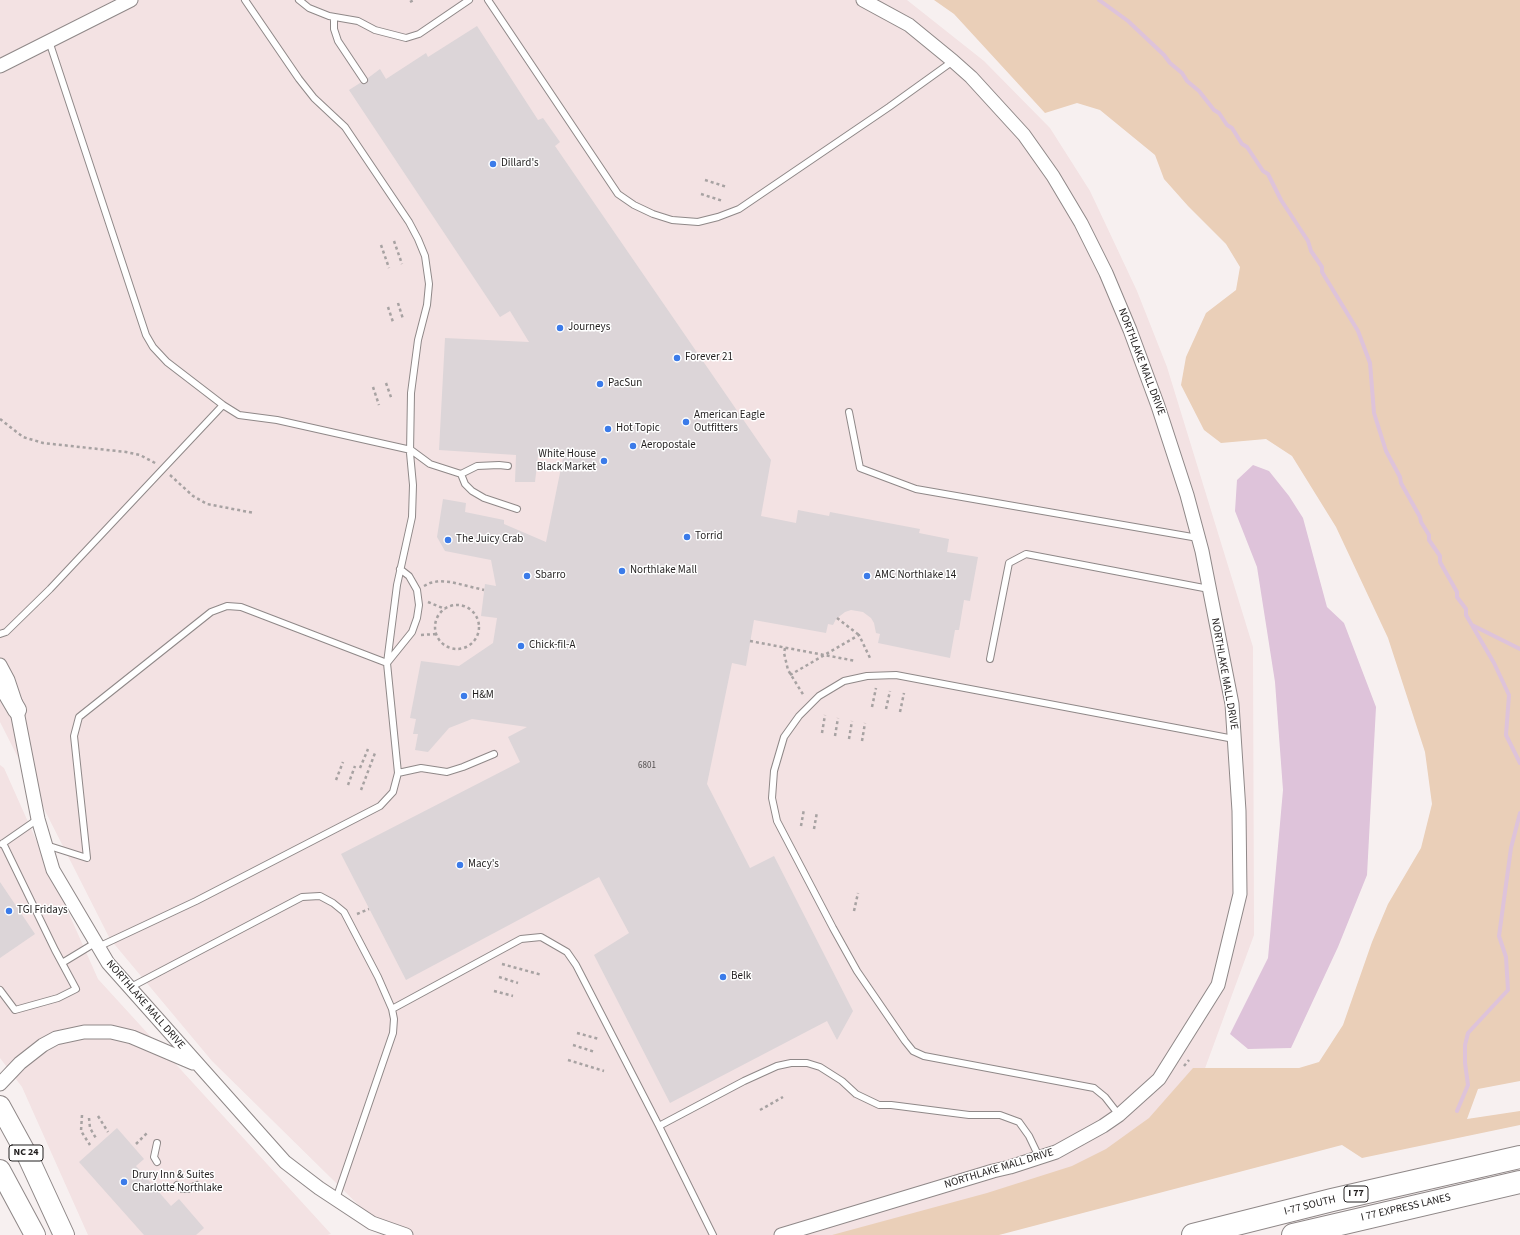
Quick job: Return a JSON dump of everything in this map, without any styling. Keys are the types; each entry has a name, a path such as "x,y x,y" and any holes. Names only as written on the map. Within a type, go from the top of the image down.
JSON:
{"highway":[{"name":"I-77 SOUTH","path":"1193,1235 1332,1200 1520,1157"},
{"name":"I 77 EXPRESS LANES","path":"1293,1235 1520,1182"}],"main road":[{"name":"NC 24","path":"0,1106 28,1157 64,1235"},
{"name":"NC 24","path":"0,1170 35,1235"}],"street":[{"path":"0,66 131,0"},
{"name":"NORTHLAKE MALL DRIVE","path":"781,1235 1056,1152 1104,1126 1119,1115 1159,1079 1218,985 1240,894 1239,811 1232,704 1202,551 1184,488 1153,392 1106,273 1084,229 1054,176 1024,135 971,78 909,25 863,0"},
{"name":"NORTHLAKE MALL DRIVE","path":"0,665 13,694 38,819 54,870 108,963 285,1162 372,1223 406,1235"},
{"path":"0,681 17,710"},
{"path":"0,1084 20,1063 43,1044 56,1038 84,1032 111,1032 132,1037 198,1065"}],"lane":[{"path":"62,963 97,945 196,901 380,806 393,792 398,773 387,663 397,585 412,517 414,485 410,450 412,381 418,340 427,305 429,284 425,256 409,222 345,126 314,98 299,79 245,0"},
{"path":"299,0 309,8 334,17 358,21 375,30 406,38 419,34 469,0"},
{"path":"488,0 618,194 634,205 653,214 672,220 698,222 718,217 739,209 953,62"},
{"path":"334,17 334,29 338,41 364,80"},
{"path":"48,41 146,335 153,347 167,362 223,405 239,415 277,420 410,450 430,464 462,474 477,466 508,466"},
{"path":"0,634 6,632 50,589 223,405"},
{"path":"849,412 860,468 916,489 1198,538"},
{"path":"462,474 465,484 472,491 484,498 517,509"},
{"path":"990,659 1009,563 1026,554 1209,588"},
{"path":"387,663 412,632 417,618 419,605 416,590 409,576 400,568"},
{"path":"45,844 87,858 74,736 79,717 211,612 227,606 241,607 387,663"},
{"path":"1119,1115 1105,1097 1094,1088 924,1056 914,1051 905,1041 857,971 777,821 772,798 773,778 784,737 798,716 819,696 844,681 866,676 896,675 1235,739"},
{"path":"398,773 421,768 447,772 494,754"},
{"path":"0,990 15,1010 58,998 76,989 2,844 38,819"},
{"path":"129,988 302,897 320,896 333,903 344,912 359,937 378,977 392,1009 394,1019 393,1033 336,1199"},
{"path":"392,1009 521,940 541,937 567,952 659,1126 713,1235"},
{"path":"659,1126 744,1081 777,1066 791,1063 807,1063 820,1067 842,1081 856,1094 879,1105 969,1114 1000,1115 1019,1122 1029,1136 1039,1157"},
{"path":"157,1143 154,1157 157,1162"},
{"path":"177,1185 182,1189 188,1189 197,1185"}],"path":[{"path":"410,2 414,0"},
{"path":"705,180 727,187"},
{"path":"700,194 723,200"},
{"path":"394,240 402,264"},
{"path":"381,245 389,268"},
{"path":"398,303 403,319"},
{"path":"388,307 393,322"},
{"path":"386,383 392,400"},
{"path":"373,387 379,405"},
{"path":"0,419 23,437 43,444 126,452 140,455 153,460 193,496 207,504 254,513"},
{"path":"424,587 430,583 439,581 484,590"},
{"path":"427,602 445,609"},
{"path":"458,605 471,610 478,622 477,635 473,642 460,649 446,646 436,634 435,626 440,613 452,606 458,605"},
{"path":"837,618 859,635 870,658"},
{"path":"420,635 436,634"},
{"path":"790,675 859,635"},
{"path":"750,641 856,661"},
{"path":"785,648 785,660 790,675 804,696"},
{"path":"872,707 876,688"},
{"path":"886,709 890,691"},
{"path":"900,712 904,693"},
{"path":"822,733 825,716"},
{"path":"835,736 838,718"},
{"path":"849,739 852,721"},
{"path":"862,741 865,723"},
{"path":"360,768 368,749"},
{"path":"361,790 376,752"},
{"path":"336,780 343,762"},
{"path":"348,785 355,766"},
{"path":"801,826 804,809"},
{"path":"814,829 817,812"},
{"path":"854,911 858,893"},
{"path":"357,914 369,909"},
{"path":"502,964 542,975"},
{"path":"498,977 518,983"},
{"path":"494,991 513,996"},
{"path":"577,1033 599,1039"},
{"path":"573,1045 595,1052"},
{"path":"568,1060 604,1071"},
{"path":"760,1110 783,1097"},
{"path":"82,1115 81,1131 90,1145"},
{"path":"98,1116 108,1132"},
{"path":"89,1118 90,1128 97,1140"},
{"path":"136,1144 148,1133"}],"shaded area":[{"path":"0,0 907,0 984,61 1050,128 1090,191 1137,291 1167,367 1253,647 1254,935 1175,1150 870,1235 389,1235 212,1061 110,939 0,722"},
{"path":"934,0 1520,0 1520,1081 1478,1089 1467,1119 1520,1111 1520,1125 1362,1158 1342,1145 999,1235 832,1235 987,1193 1072,1166 1106,1149 1149,1118 1193,1068 1299,1068 1319,1062 1343,1025 1372,942 1388,904 1421,848 1432,804 1425,752 1388,638 1336,527 1292,456 1266,439 1221,443 1204,430 1181,385 1186,357 1206,313 1236,290 1240,267 1226,244 1188,206 1164,179 1155,155 1100,110 1077,103 1045,113 954,14"},
{"path":"1253,465 1269,471 1289,496 1303,518 1327,607 1344,623 1376,707 1367,875 1338,947 1291,1048 1248,1049 1230,1034 1268,958 1283,790 1275,682 1257,567 1235,511 1237,480"},
{"path":"0,765 4,768 98,979 331,1234 88,1235 22,1087 0,1058"}],"building":[{"name":"Northlake Mall","path":"477,26 538,120 543,118 560,142 555,146 771,460 761,516 796,523 798,510 829,516 830,512 920,529 919,533 949,539 947,552 978,557 970,601 964,600 959,630 955,630 950,658 878,643 880,634 876,633 874,623 871,618 863,612 851,610 845,612 836,619 833,625 828,624 826,633 754,620 746,666 732,663 707,784 750,868 774,856 853,1011 837,1040 827,1021 670,1103 594,955 629,933 599,877 406,980 341,854 520,762 508,737 527,727 472,719 449,728 428,752 415,750 418,734 413,734 416,719 410,718 421,661 459,666 493,643 497,618 481,616 485,584 496,586 491,560 445,551 437,537 443,499 466,503 465,512 504,520 504,524 546,542 563,458 538,456 535,482 515,482 516,455 439,450 445,338 529,342 510,311 500,317 349,90 360,83 367,83 368,78 380,69 386,79 426,53 428,57"},
{"name":"TGI Fridays","path":"0,882 35,934 0,958"},
{"name":"Drury Inn & Suites Charlotte Northlake","path":"117,1128 144,1159 136,1166 171,1206 179,1199 204,1228 196,1235 144,1235 79,1162"}],"waterway":[{"path":"1099,0 1128,21 1164,55 1170,63 1182,73 1187,81 1199,91 1214,110 1219,113 1227,125 1232,128 1242,144 1247,147 1263,171 1268,174 1281,200 1308,241 1311,251 1322,267 1322,272 1358,331 1370,363 1374,413 1386,451 1400,477 1401,483 1429,535 1429,540 1440,556 1440,562 1457,592 1457,597 1466,609 1466,615 1494,663 1509,695 1506,735 1520,763"},
{"path":"1472,625 1520,649"},
{"path":"1457,1111 1468,1085 1465,1063 1465,1045 1468,1033 1508,990 1506,957 1499,936 1511,848 1520,813"}],"place":[{"name":"Dillard's","path":"493,164"},
{"name":"Journeys","path":"560,328"},
{"name":"Forever 21","path":"677,358"},
{"name":"PacSun","path":"600,384"},
{"name":"American Eagle Outfitters","path":"686,422"},
{"name":"Hot Topic","path":"608,429"},
{"name":"Aeropostale","path":"633,446"},
{"name":"White House Black Market","path":"604,461"},
{"name":"Torrid","path":"687,537"},
{"name":"The Juicy Crab","path":"448,540"},
{"name":"Northlake Mall","path":"622,571"},
{"name":"Sbarro","path":"527,576"},
{"name":"AMC Northlake 14","path":"867,576"},
{"name":"Chick-fil-A","path":"521,646"},
{"name":"H&M","path":"464,696"},
{"name":"Macy's","path":"460,865"},
{"name":"TGI Fridays","path":"9,911"},
{"name":"Belk","path":"723,977"},
{"name":"Drury Inn & Suites Charlotte Northlake","path":"124,1182"}]}
